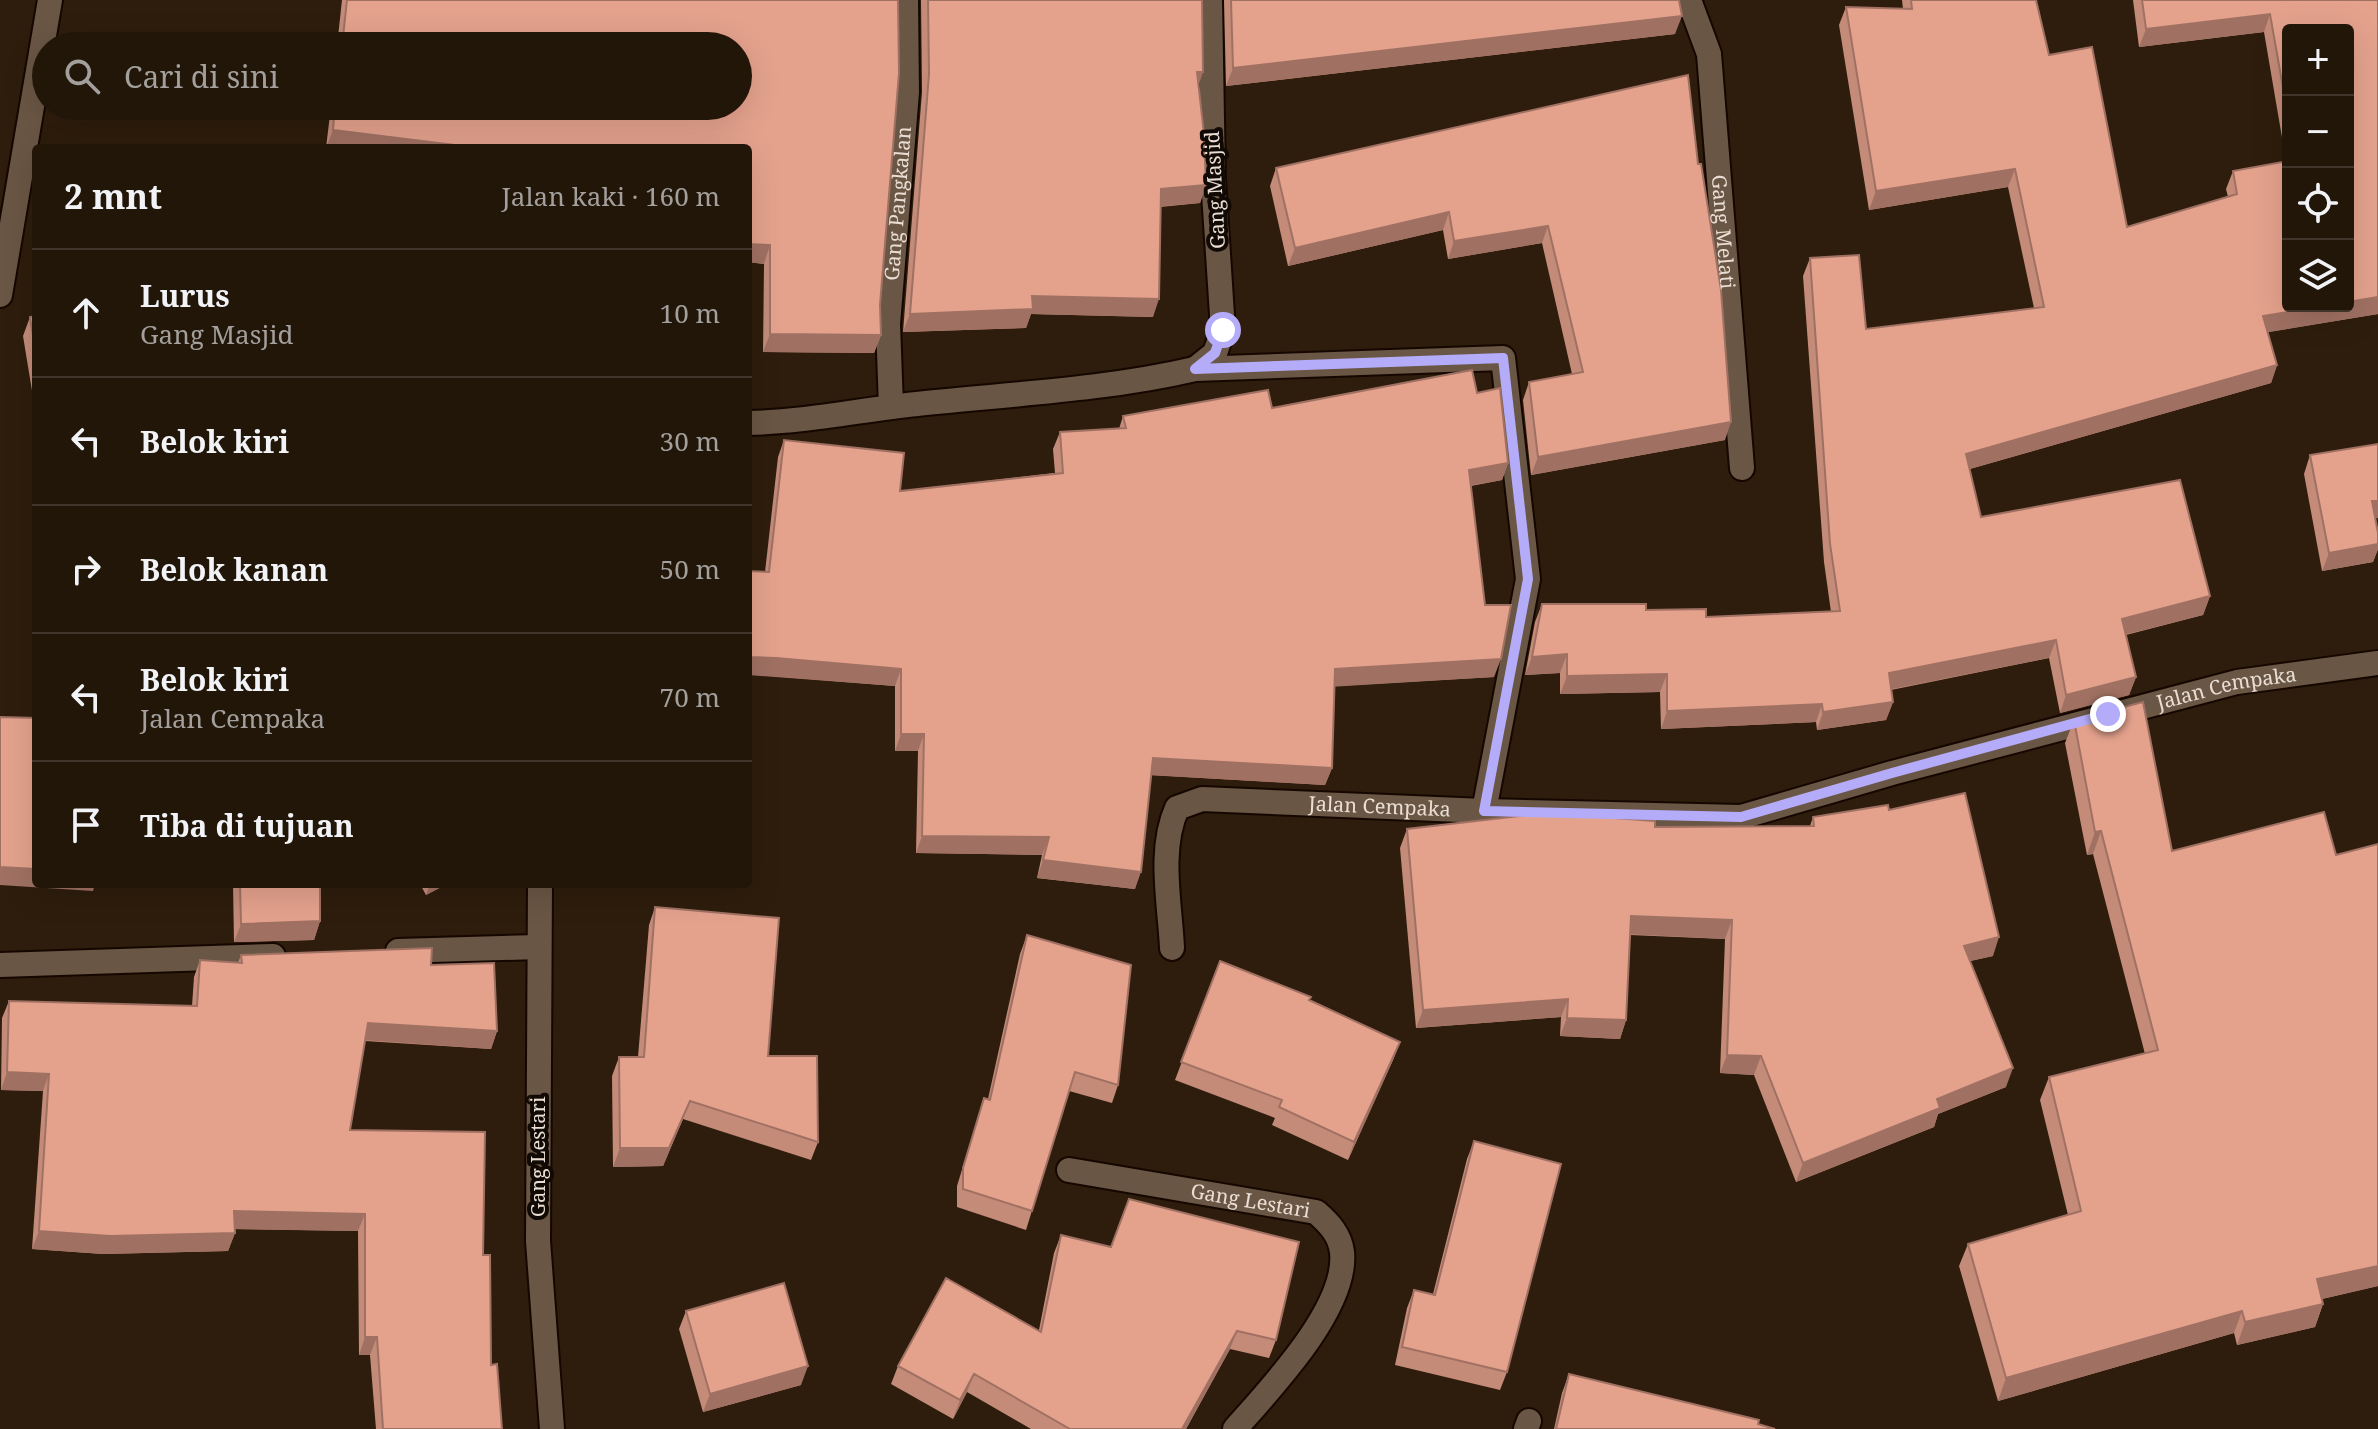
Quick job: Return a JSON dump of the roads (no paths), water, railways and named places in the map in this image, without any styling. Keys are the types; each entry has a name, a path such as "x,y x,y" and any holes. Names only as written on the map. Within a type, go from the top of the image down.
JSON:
{"street":[{"path":"45,32 50,0"},
{"name":"Gang Pangkalan","path":"891,407 888,324 907,92 906,0"},
{"name":"Gang Masjid","path":"1195,369 1215,353 1223,330 1213,178 1210,0"},
{"name":"Gang Melati","path":"1689,0 1709,54 1742,468"},
{"path":"0,295 32,106"},
{"path":"752,423 791,422 891,407 1150,380 1195,369 1503,358 1528,579 1484,811"},
{"name":"Jalan Cempaka","path":"1172,948 1167,859 1170,825 1177,808 1202,799 1484,811 1741,817 1906,769 2237,682 2378,663"},
{"name":"Gang Lestari","path":"540,888 538,1241 552,1429"},
{"path":"380,952 539,947"},
{"path":"0,965 301,955"},
{"name":"Gang Lestari","path":"1069,1170 1316,1212 1333,1228 1342,1249 1340,1283 1302,1351 1235,1429"}]}
